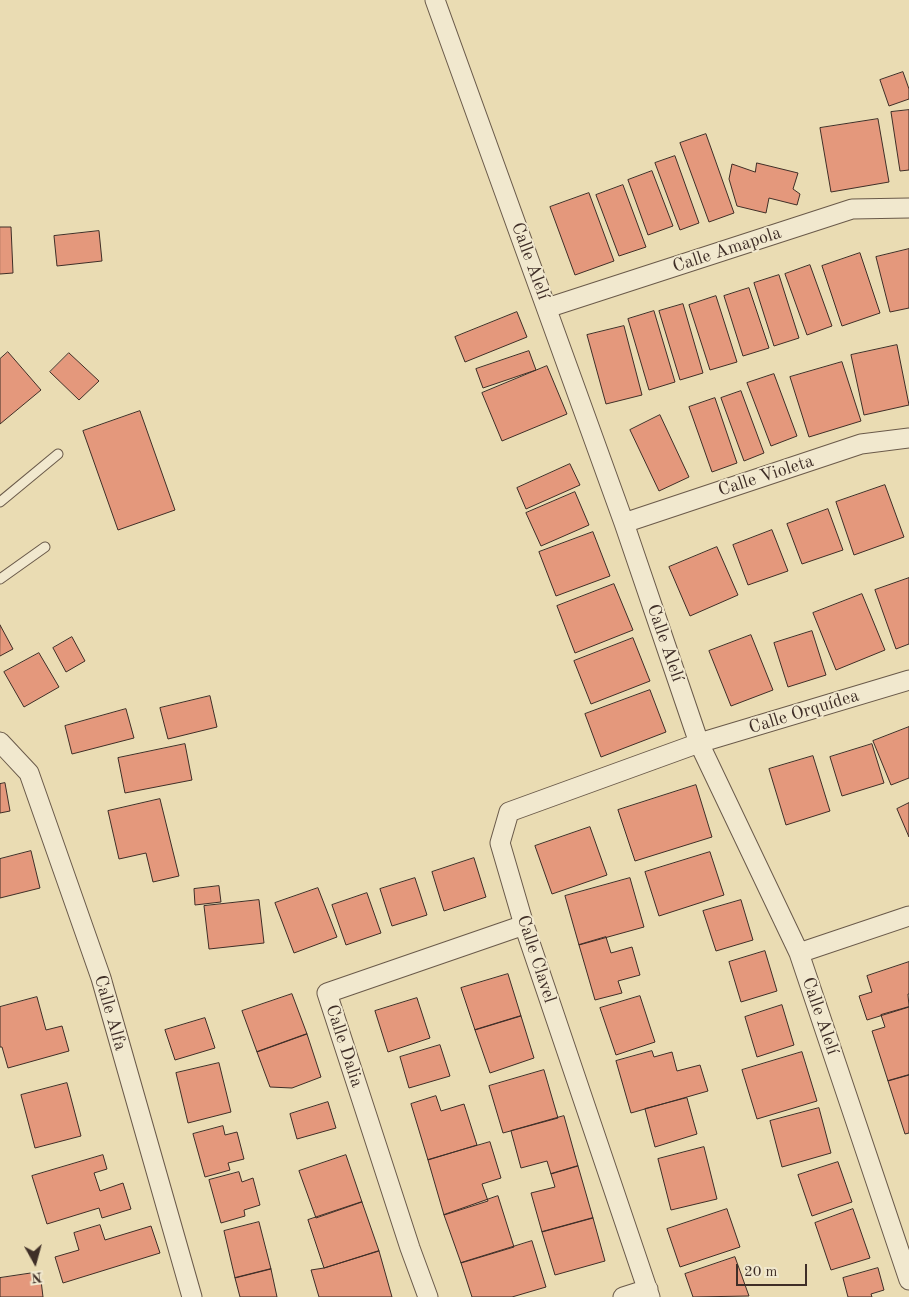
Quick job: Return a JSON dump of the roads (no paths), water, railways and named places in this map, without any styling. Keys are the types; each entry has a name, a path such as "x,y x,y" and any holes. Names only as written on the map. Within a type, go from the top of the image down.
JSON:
{"street":[{"name":"Calle Alelí","path":"435,0 624,523 699,743 799,954 909,1280"},
{"name":"Calle Amapola","path":"547,308 852,209 909,208"},
{"name":"Calle Violeta","path":"624,523 861,444 909,438"},
{"name":"Calle Orquídea","path":"699,743 909,680"},
{"name":"Calle Alfa","path":"0,742 29,773 94,960 192,1297"},
{"name":"Calle Clavel","path":"649,1293 524,925 500,843 509,812 699,743"},
{"path":"799,954 909,916"},
{"name":"Calle Dalia","path":"428,1297 410,1248 327,993 524,925"},
{"path":"623,1297 649,1293"}],"lane":[{"path":"0,502 58,454"},
{"path":"0,579 45,547"}]}
